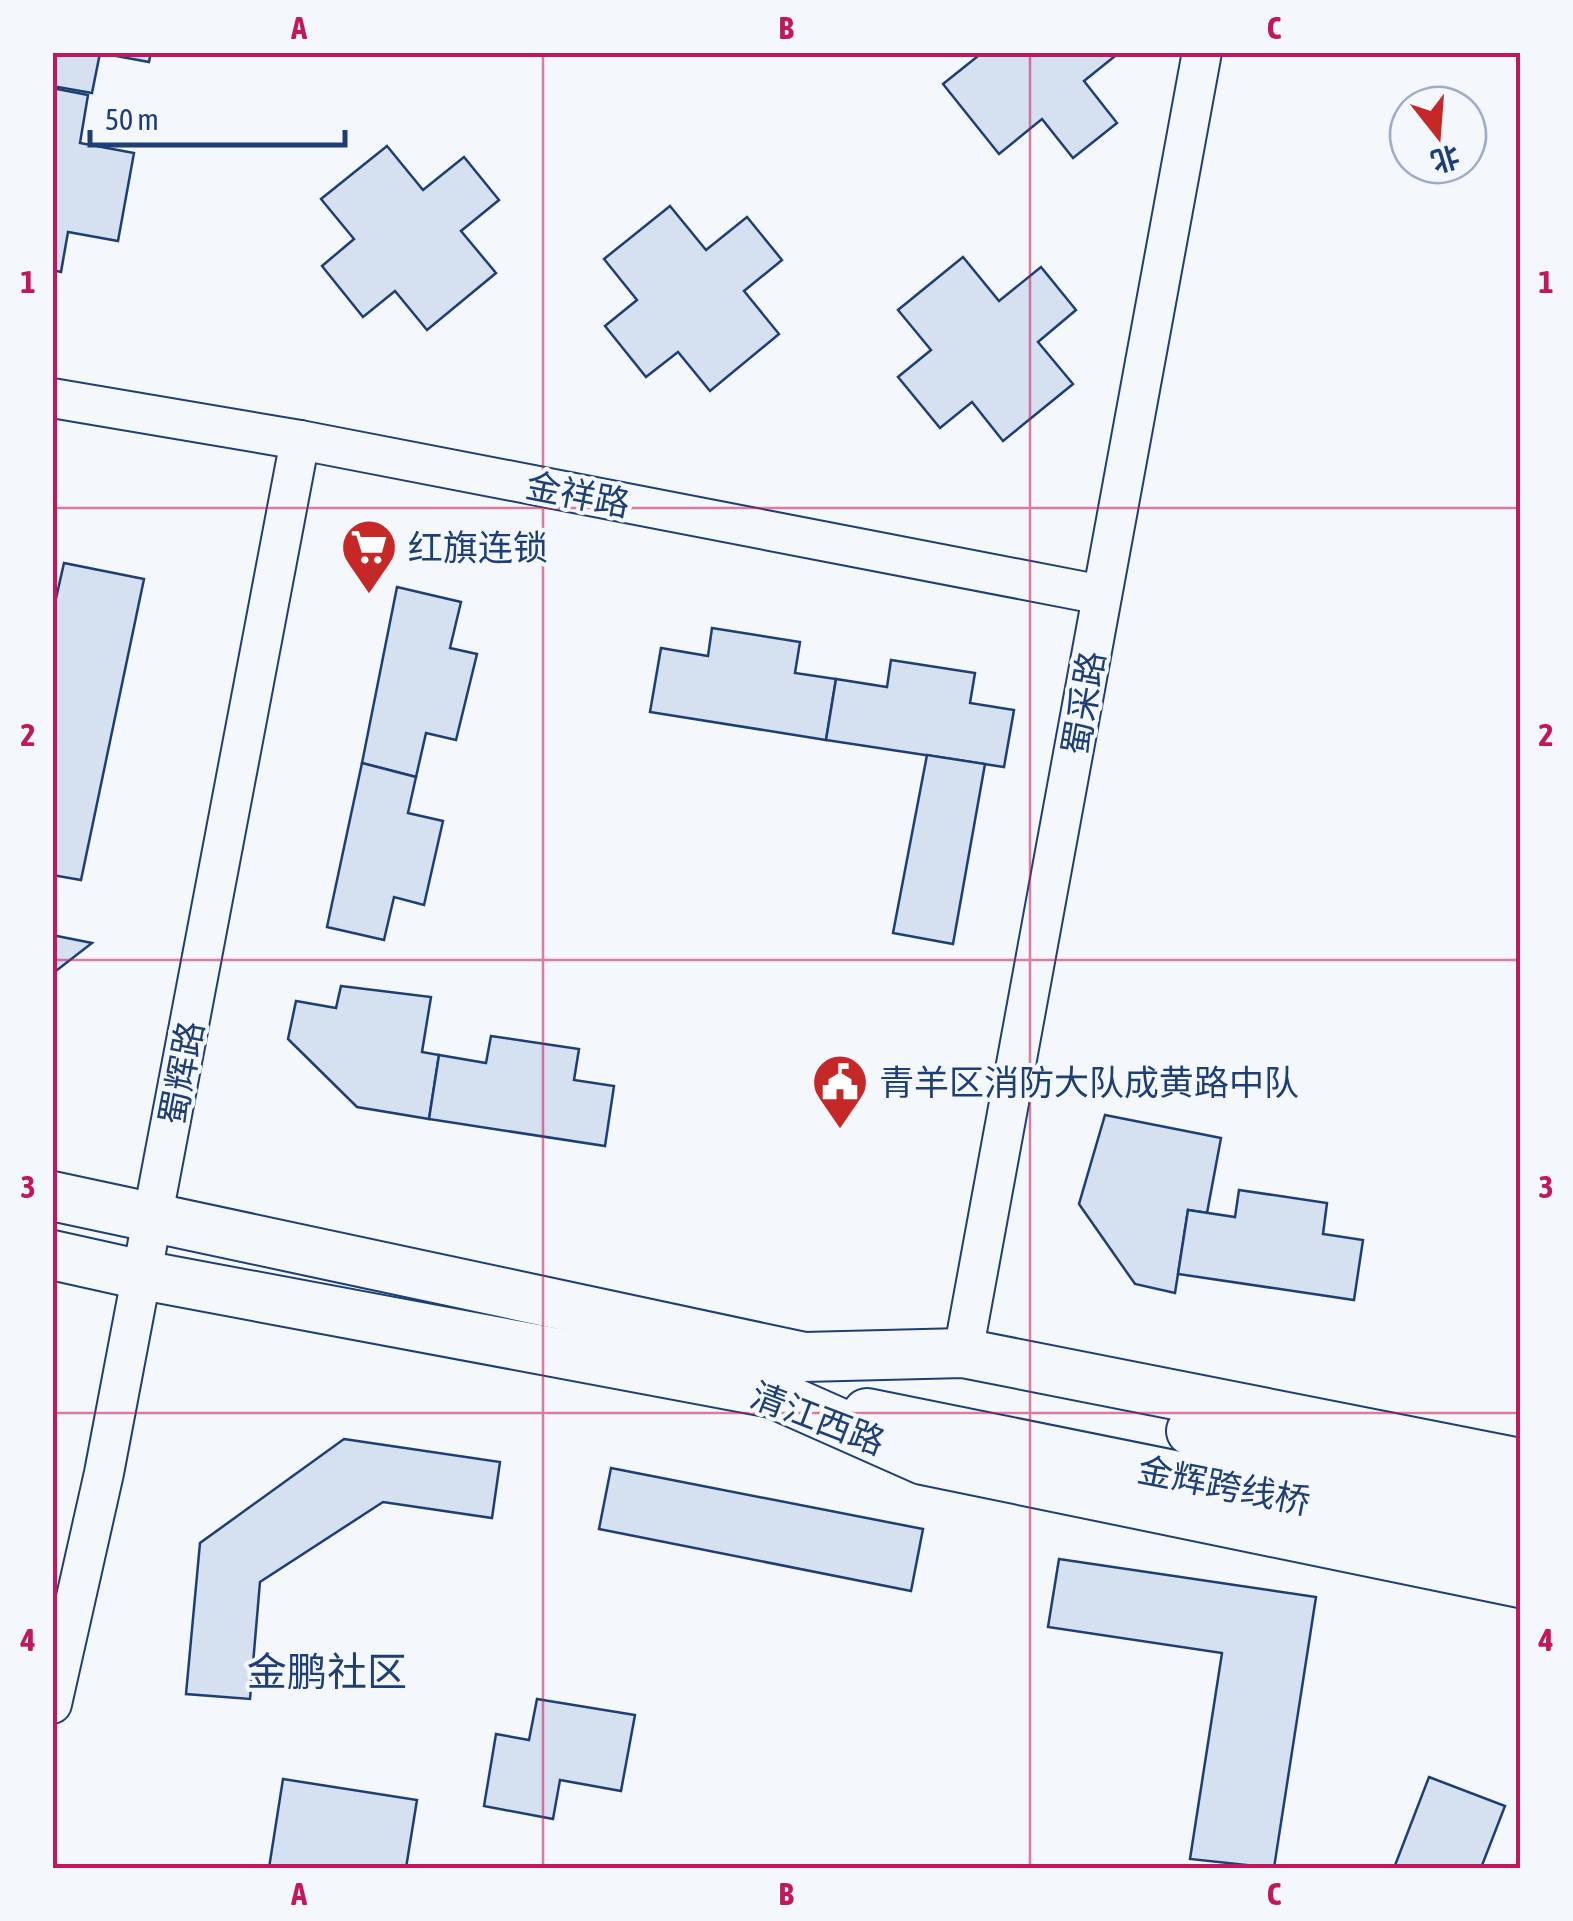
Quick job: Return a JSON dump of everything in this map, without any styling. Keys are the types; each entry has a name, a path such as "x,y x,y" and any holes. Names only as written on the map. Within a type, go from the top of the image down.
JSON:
{"main road":[{"name":"清江西路","path":"52,1196 804,1357 954,1366"},
{"name":"清江西路","path":"52,1255 142,1276 772,1393 924,1460 1520,1583"},
{"path":"954,1366 1520,1463"},
{"name":"金辉跨线桥","path":"954,1366 1520,1500"},
{"name":"金辉跨线桥","path":"772,1393 1520,1546"}],"street":[{"name":"蜀采路","path":"954,1366 1202,52"},
{"name":"金祥路","path":"52,398 300,440 1102,596"},
{"name":"蜀辉路","path":"52,1704 104,1473 300,440"}],"building":[{"path":"52,52 151,52 149,62 100,53 92,93 52,86"},
{"path":"983,52 1120,52 1084,81 1117,123 1073,158 1042,119 999,154 943,84"},
{"path":"52,88 88,95 80,143 134,153 118,241 68,232 61,272 52,270"},
{"path":"387,146 423,190 464,157 499,200 461,231 496,273 427,330 395,291 363,317 322,266 354,239 321,199"},
{"path":"670,206 706,250 747,217 782,260 744,291 779,334 710,391 678,352 646,377 605,326 637,300 604,259"},
{"path":"963,257 999,301 1041,267 1076,310 1038,342 1073,384 1003,441 972,402 940,428 898,377 931,350 898,310"},
{"path":"64,563 144,579 81,880 52,875 52,616"},
{"path":"397,587 461,602 450,648 477,654 456,740 426,733 416,777 362,763"},
{"path":"712,628 800,642 795,673 836,679 826,740 650,712 661,648 708,656"},
{"path":"891,660 975,673 970,703 1014,710 1004,767 826,740 836,679 887,687"},
{"path":"927,755 985,764 953,944 893,933"},
{"path":"362,763 416,777 408,813 443,821 424,905 394,897 384,940 327,927"},
{"path":"52,935 92,943 52,974"},
{"path":"341,986 431,997 422,1052 439,1055 429,1119 357,1107 288,1039 296,1001 336,1008"},
{"path":"491,1036 579,1049 574,1080 614,1086 605,1146 429,1119 439,1055 486,1063"},
{"path":"1105,1115 1221,1138 1207,1213 1188,1210 1175,1293 1135,1284 1079,1204"},
{"path":"1239,1190 1327,1203 1323,1234 1363,1240 1354,1300 1178,1274 1188,1210 1235,1217"},
{"path":"344,1439 500,1462 492,1518 383,1502 260,1582 250,1699 186,1694 200,1543"},
{"path":"611,1468 923,1529 911,1591 599,1529"},
{"path":"1059,1559 1316,1597 1274,1868 1190,1859 1222,1653 1048,1627"},
{"path":"537,1699 635,1715 621,1791 560,1780 553,1819 484,1806 496,1734 529,1740"},
{"path":"1429,1777 1505,1806 1481,1868 1394,1868"},
{"path":"283,1779 417,1800 406,1868 269,1868"}],"place":[{"name":"红旗连锁","path":"369,596"},
{"name":"青羊区消防大队成黄路中队","path":"840,1131"}],"district":[{"name":"金鹏社区","path":"327,1671"}]}
